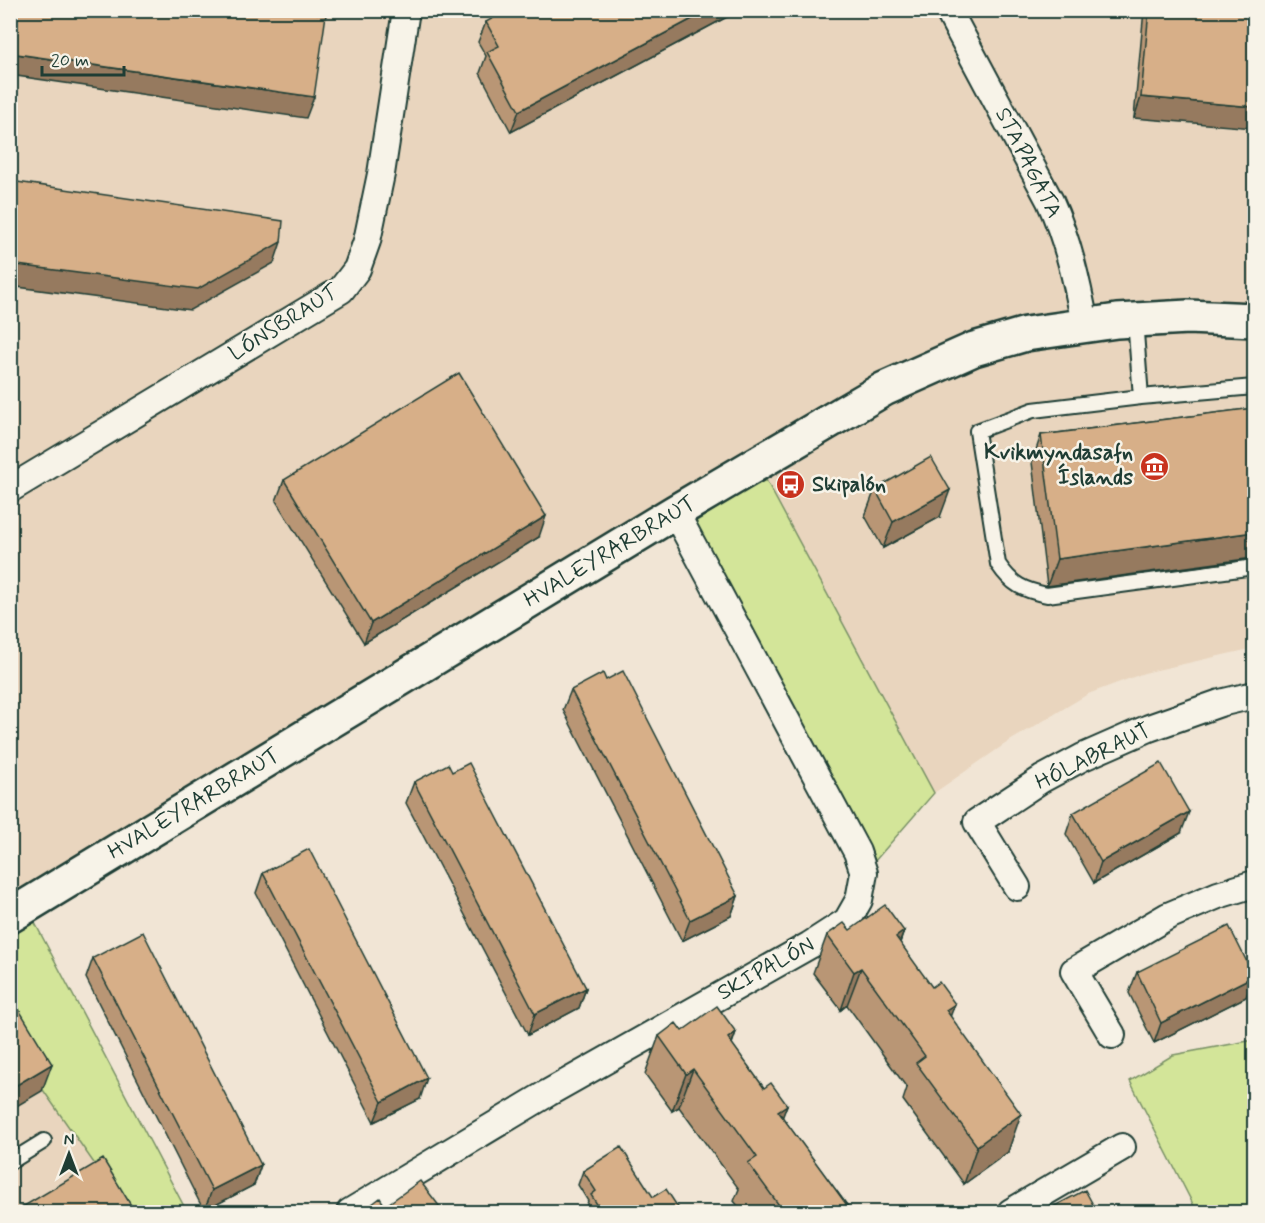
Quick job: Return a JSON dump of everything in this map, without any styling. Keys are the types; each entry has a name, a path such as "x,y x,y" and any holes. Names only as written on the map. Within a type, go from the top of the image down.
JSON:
{"street":[{"name":"LÓNSBRAUT","path":"10,489 340,290 357,269 367,241 381,174 406,10"},
{"name":"STAPAGATA","path":"948,10 1055,213 1071,256 1086,324"},
{"name":"HVALEYRARBRAUT","path":"10,916 675,512 884,389 954,357 1026,334 1086,324 1135,320 1207,317 1254,320"},
{"name":"SKIPALÓN","path":"350,1212 548,1093 810,945 847,921 859,900 864,873 857,852 675,512"},
{"name":"HÓLABRAUT","path":"1017,887 977,822 1042,779 1083,756 1149,728 1220,703 1254,695"},
{"path":"1113,1035 1074,970 1168,916 1218,895 1254,884"},
{"path":"1011,1212 1122,1147"}],"lane":[{"path":"1135,320 1141,397"},
{"path":"1254,387 1141,397 1034,410 977,431 998,564 1008,578 1026,590 1047,595 1254,567"},
{"path":"10,1162 44,1141"}],"shaded area":[{"path":"11,11 1254,11 1254,648 1144,673 1088,694 1008,742 934,793 765,478 674,535 11,912"},
{"path":"11,1044 128,1212 11,1212"}],"green space":[{"path":"765,478 934,793 874,862 674,535"},
{"path":"25,904 187,1212 128,1212 11,1044 10,912"},
{"path":"1254,1040 1254,1212 1197,1212 1130,1081 1173,1055"}],"building":[{"path":"10,10 298,10 326,15 314,97 10,53"},
{"path":"507,10 709,10 519,111 487,52 499,46 486,22"},
{"path":"1149,10 1254,10 1254,107 1141,97"},
{"path":"10,181 283,221 281,242 198,289 10,264"},
{"path":"459,373 546,516 371,623 284,480"},
{"path":"1254,408 1254,532 1057,559 1041,435"},
{"path":"931,457 950,490 893,522 875,489"},
{"path":"623,671 738,896 690,920 571,690 603,673 606,680"},
{"path":"469,763 586,988 535,1014 414,782 448,764 452,772"},
{"path":"1161,763 1189,812 1101,862 1073,813"},
{"path":"309,849 427,1078 382,1102 263,873"},
{"path":"885,905 904,931 896,937 932,987 939,982 955,1004 946,1010 1021,1114 977,1146 916,1063 925,1056 861,968 854,972 827,935 844,923 850,930"},
{"path":"1229,926 1254,976 1161,1023 1137,972"},
{"path":"143,932 261,1165 212,1190 93,958"},
{"path":"717,1006 736,1032 728,1038 764,1088 771,1083 787,1105 778,1111 852,1212 784,1212 748,1163 757,1157 693,1069 686,1074 659,1036 676,1023 682,1031"},
{"path":"18,1008 52,1064 10,1089 10,1012"},
{"path":"621,1147 653,1197 666,1189 681,1212 602,1212 591,1195 596,1191 583,1171"},
{"path":"103,1159 135,1212 14,1212"},
{"path":"420,1181 440,1207 432,1212 363,1211 380,1198 385,1206"},
{"path":"1085,1190 1097,1212 1048,1212 1047,1210"}],"place":[{"name":"Kvikmyndasafn Íslands","path":"1154,466"},
{"name":"Skipalón","path":"791,485"}]}
